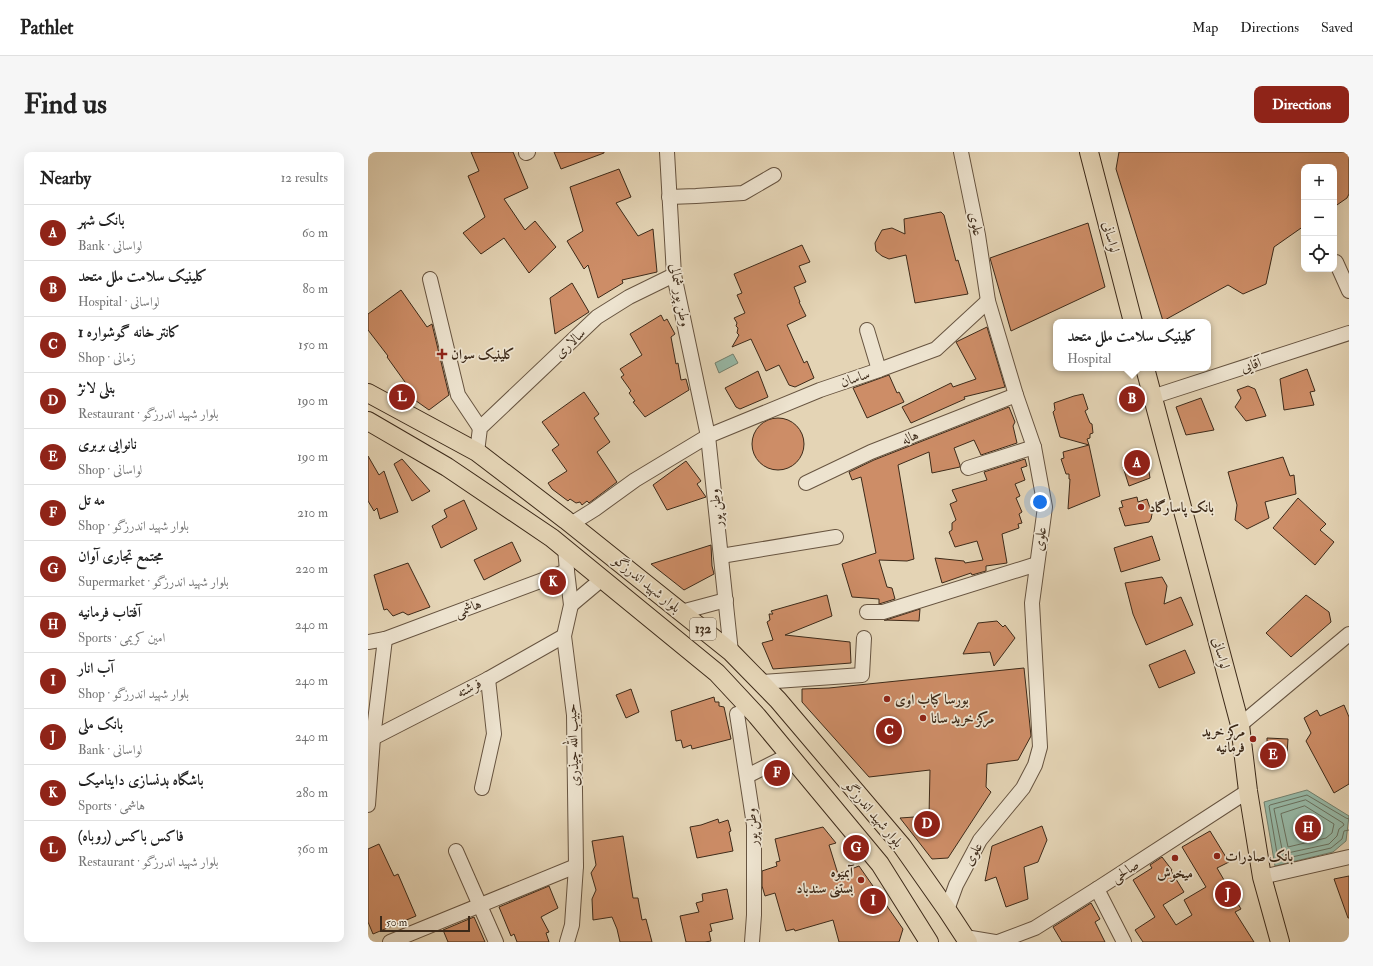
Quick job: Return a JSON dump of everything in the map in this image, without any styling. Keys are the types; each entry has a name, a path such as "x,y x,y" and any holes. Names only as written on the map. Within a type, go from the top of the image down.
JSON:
{"main road":[{"name":"لواسانی","path":"1089,152 1132,319"},
{"name":"لواسانی","path":"1146,371 1240,725 1248,791 1262,877 1280,942"},
{"name":"بلوار شهید اندرزگو","path":"368,393 469,448 571,524 731,652 778,700 902,846 966,940"},
{"name":"بلوار شهید اندرزگو","path":"368,420 447,467 552,538 716,673 757,716 880,864 929,942"},
{"path":"447,467 445,457 446,452 451,448 469,448"}],"street":[{"name":"وطن پور شمالی","path":"667,152 674,275 708,436"},
{"name":"علوی","path":"947,910 956,885 980,840 1023,788 1036,765 1040,747 1032,603 1045,507 1034,446 1016,395 988,301 978,235 961,152"},
{"path":"669,197 743,192 774,175"},
{"path":"1337,264 1349,292"},
{"name":"سالاری","path":"480,428 597,317 629,297 674,275"},
{"path":"430,279 458,395 480,428 469,448"},
{"name":"ساسان","path":"571,524 595,509 635,480 708,436 820,390 879,370 936,348 988,301"},
{"path":"867,330 879,370"},
{"name":"آقایی","path":"1152,397 1349,333"},
{"name":"هاله","path":"806,483 871,452 1016,395"},
{"name":"وطن پور","path":"708,436 731,652"},
{"path":"968,468 1034,446"},
{"path":"721,556 836,537"},
{"name":"حبیب الله چیذری","path":"565,548 571,605 564,636 574,715 576,866 572,925 567,942"},
{"path":"867,612 883,612 1037,564"},
{"name":"هاشمی","path":"368,642 385,639 567,571"},
{"path":"571,605 602,579"},
{"path":"681,612 726,600"},
{"path":"1240,725 1349,634"},
{"name":"فرشته","path":"373,738 488,679 564,636"},
{"path":"761,682 862,675 864,638"},
{"path":"368,805 373,738 385,639"},
{"path":"482,788 494,734 488,679"},
{"name":"وطن پور","path":"736,714 754,825 754,915 752,942"},
{"path":"747,776 789,755"},
{"name":"صالحی","path":"966,940 996,942 1035,928 1248,791"},
{"path":"456,851 496,942"},
{"path":"1262,877 1349,857"},
{"path":"390,942 576,866"},
{"path":"1097,889 1124,942"}],"water":[{"path":"733,354 738,363 719,373 715,363"},
{"path":"1307,790 1349,816 1346,841 1333,852 1275,866 1264,802"}],"building":[{"path":"471,152 513,152 528,188 504,199 525,230 535,221 556,247 529,273 504,238 481,254 463,233 485,217 468,176 479,171"},
{"path":"554,152 604,152 604,153 561,169"},
{"path":"1119,152 1349,152 1349,194 1347,198 1337,205 1337,164 1301,164 1301,228 1274,247 1266,284 1243,294 1228,285 1167,319 1162,319 1116,169"},
{"path":"619,169 631,197 616,203 638,236 653,229 657,272 622,280 623,283 598,298 588,265 584,269 567,241 583,231 570,187"},
{"path":"941,212 944,215 956,261 958,260 968,294 915,303 906,255 889,259 876,251 875,243 882,230 892,228 905,234 904,219"},
{"path":"1088,223 1105,287 1011,331 990,258"},
{"path":"802,245 810,262 799,266 806,282 794,287 806,316 787,325 804,363 807,361 814,378 795,387 789,385 779,365 766,371 751,339 732,347 739,335 737,333 737,323 734,318 745,313 737,295 742,293 734,274"},
{"path":"572,283 589,312 555,334 550,298"},
{"path":"401,290 427,327 432,324 449,395 429,410 412,398 415,396 387,357 388,356 368,330 368,314"},
{"path":"661,315 664,321 667,319 675,334 671,337 676,364 678,363 681,380 686,379 689,390 645,417 633,402 635,401 629,393 631,391 621,377 624,375 620,369 642,355 630,334"},
{"path":"987,327 1005,387 964,397 965,399 911,423 902,407 951,383 953,387 976,379 956,342"},
{"path":"1307,369 1315,391 1310,392 1314,405 1284,410 1280,379"},
{"path":"758,371 768,397 740,409 736,407 725,388"},
{"path":"889,375 897,393 899,392 904,402 867,418 853,388"},
{"path":"1248,386 1255,389 1266,416 1246,421 1235,407 1241,398 1237,390"},
{"path":"584,392 599,414 594,418 610,442 597,452 617,482 589,503 587,501 582,505 580,502 576,503 570,499 568,501 552,489 548,483 567,471 552,450 559,445 542,422"},
{"path":"1083,394 1088,409 1085,411 1090,423 1092,424 1093,433 1090,434 1090,438 1087,439 1089,445 1060,437 1053,412 1055,410 1054,403"},
{"path":"1201,398 1214,430 1186,435 1176,407"},
{"path":"1009,407 1015,422 1013,426 1017,443 981,455 974,440 954,448 960,467 932,473 929,452 898,465 914,559 907,561 879,560 887,587 892,588 895,599 879,604 879,599 852,597 842,564 876,553 861,477 852,480 849,472 874,460"},
{"path":"778,418 788,420 796,426 802,434 804,444 802,454 796,462 788,468 778,470 768,468 760,462 754,454 752,444 754,434 760,426 768,420"},
{"path":"1089,445 1100,496 1068,509 1070,479 1069,474 1066,474 1061,459 1064,458 1063,452"},
{"path":"368,456 379,475 384,471 398,512 380,519 377,508 374,511 368,501"},
{"path":"1283,457 1290,476 1294,475 1296,494 1265,502 1269,518 1247,529 1235,520 1237,505 1228,472"},
{"path":"402,459 430,491 412,501 394,464"},
{"path":"1025,459 1027,466 1021,468 1025,480 1015,484 1020,496 1016,498 1022,512 1019,514 1022,523 1018,524 1019,528 1002,534 1007,563 986,566 986,571 972,575 971,573 942,583 935,558 964,561 965,563 983,560 977,541 955,547 949,532 952,530 952,523 956,520 950,504 957,501 952,490 987,480 984,472"},
{"path":"1147,459 1150,478 1129,486 1123,467"},
{"path":"686,461 701,481 697,484 706,497 667,510 653,485"},
{"path":"1137,497 1138,502 1147,499 1152,514 1151,519 1149,522 1125,526 1119,508 1123,507 1121,501"},
{"path":"1298,498 1326,524 1320,530 1334,542 1315,565 1273,528"},
{"path":"464,500 477,529 441,548 432,526 447,517 444,510"},
{"path":"1152,536 1160,560 1121,572 1114,548"},
{"path":"512,542 521,561 484,580 474,560"},
{"path":"711,545 714,574 684,590 651,564"},
{"path":"408,563 430,607 408,615 403,612 393,616 387,609 384,610 374,575"},
{"path":"1162,577 1167,586 1164,604 1181,597 1193,625 1146,645 1133,614 1125,583"},
{"path":"827,595 832,616 785,635 850,642 851,663 773,669 762,643 773,640 767,622 770,620 769,614 773,614 771,611"},
{"path":"1306,595 1329,612 1331,622 1291,657 1266,633"},
{"path":"920,609 919,621 884,620 886,620"},
{"path":"997,621 1003,627 1005,625 1015,638 994,666 990,652 963,654 978,623"},
{"path":"1185,650 1195,673 1159,688 1149,665"},
{"name":"مرکز خرید سانا","path":"1024,668 1031,736 1018,760 987,764 986,787 991,792 948,858 932,859 900,818 929,816 930,770 869,777 802,702 802,689 829,688"},
{"path":"631,689 639,712 626,718 616,695"},
{"path":"714,697 715,702 719,702 719,706 724,707 731,739 692,749 691,745 683,748 681,740 676,741 671,711"},
{"path":"1344,705 1349,717 1349,784 1334,793 1306,741 1311,733 1304,718 1317,710 1320,716"},
{"path":"1267,738 1288,739 1287,754 1267,753"},
{"path":"718,819 719,823 728,820 731,831 729,832 733,851 697,858 690,827"},
{"path":"1042,826 1047,840 1038,862 1024,867 1028,899 1006,907 996,877 985,881 992,846"},
{"path":"823,827 836,843 829,845 838,874 859,866 903,929 899,942 839,942 833,920 795,931 794,929 786,931 775,893 765,896 762,886 762,871 777,866 776,862 780,861 775,839"},
{"path":"1210,831 1229,862 1217,868 1241,909 1235,912 1254,942 1143,942 1135,930 1155,917 1133,880 1152,868 1150,865 1162,857 1172,870 1171,871 1184,892 1163,905 1176,925 1192,915 1184,900 1206,887 1182,847"},
{"path":"623,836 633,898 638,898 642,920 646,919 652,942 620,942 612,917 593,920 592,899 596,890 591,873 596,865 592,841"},
{"path":"379,844 394,876 398,874 416,916 373,934 368,922 368,849"},
{"path":"1349,876 1349,918 1348,918 1334,879"},
{"path":"549,886 558,908 541,917 549,932 546,933 549,942 517,942 514,934 511,936 499,907"},
{"path":"727,889 733,919 710,924 712,931 709,932 711,941 686,942 680,916 699,912 696,903 703,901 702,894"},
{"path":"1091,903 1100,919 1095,922 1105,942 1062,942 1053,927"},
{"path":"474,917 485,942 448,942 443,930"}],"place":[{"name":"کلینیک سوان","path":"442,354"},
{"name":"فاکس باکس (روباه)","path":"402,397"},
{"name":"کلینیک سلامت ملل متحد","path":"1132,399"},
{"name":"بانک شهر","path":"1137,463"},
{"name":"بانک پاسارگاد","path":"1141,507"},
{"name":"باشگاه بدنسازی داینامیک","path":"553,582"},
{"name":"بورسا کباب اوی","path":"887,699"},
{"name":"مرکز خرید سانا","path":"923,718"},
{"name":"کانتر خانه گوشواره 1","path":"889,731"},
{"name":"مرکز خرید فرمانیه","path":"1253,739"},
{"name":"نانوایی بربری","path":"1273,755"},
{"name":"مه تل","path":"777,773"},
{"name":"بنلی لانژ","path":"927,824"},
{"name":"آفتاب فرمانیه","path":"1308,828"},
{"name":"مجتمع تجاری آوان","path":"856,848"},
{"name":"بانک صادرات","path":"1217,856"},
{"name":"میخوش","path":"1175,858"},
{"name":"آبمیوه بستنی سندباد","path":"861,880"},
{"name":"بانک ملی","path":"1228,894"},
{"name":"آب انار","path":"873,901"}]}
